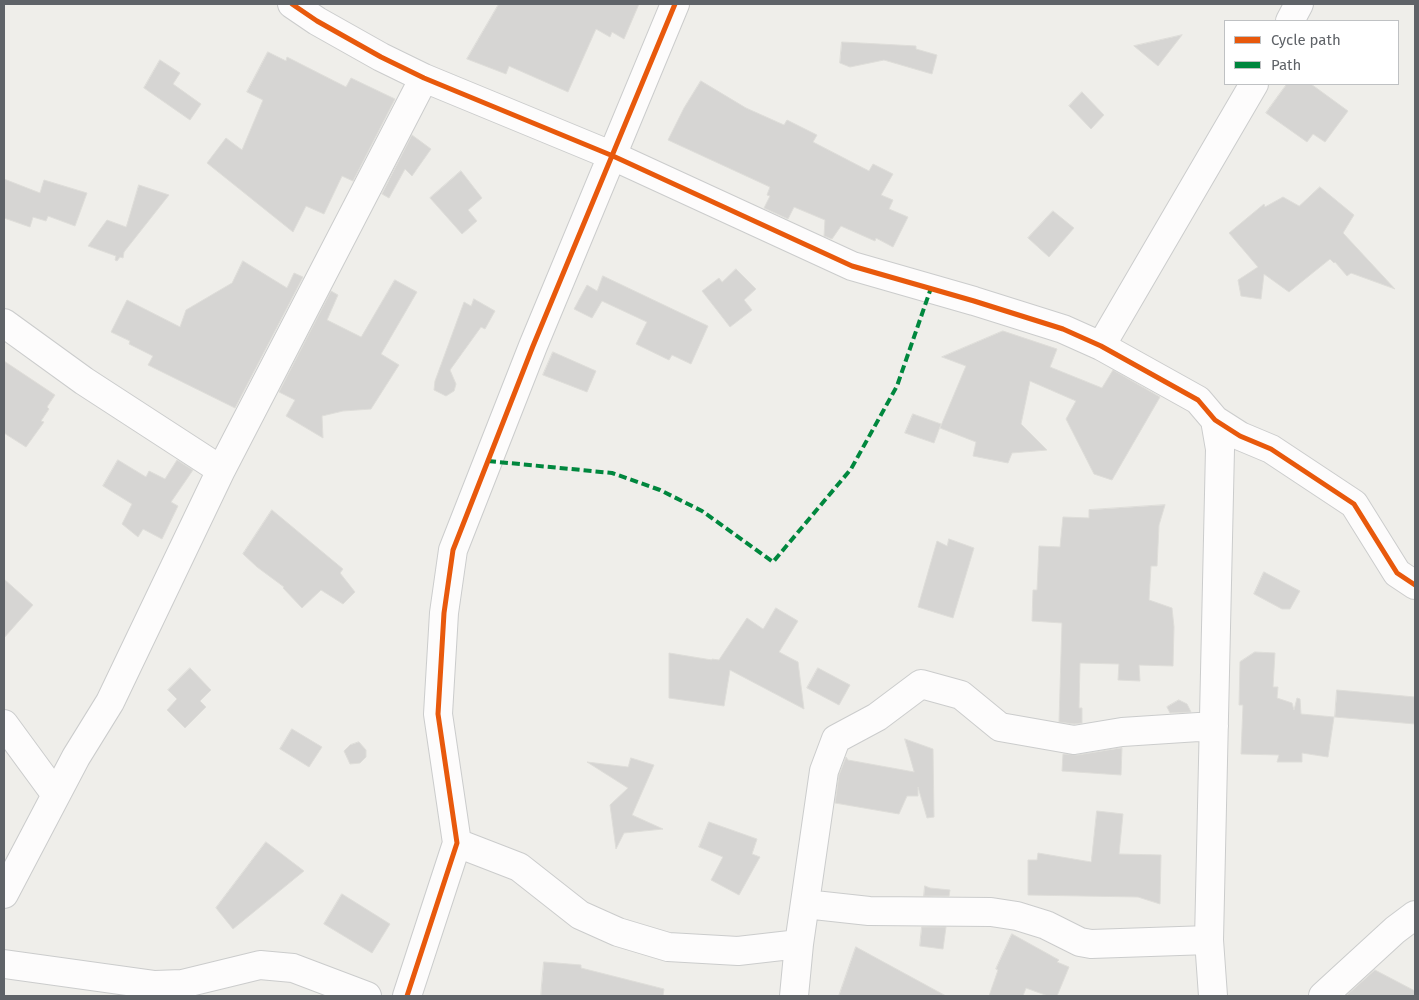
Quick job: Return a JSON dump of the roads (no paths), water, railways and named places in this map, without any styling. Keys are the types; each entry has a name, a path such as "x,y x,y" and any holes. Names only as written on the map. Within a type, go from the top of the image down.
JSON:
{"street":[{"path":"292,4 357,44 424,78 613,156 852,266 974,300 1063,330 1101,346 1198,400 1215,420 1240,436 1271,449 1354,504 1397,573 1415,585"},
{"path":"407,996 457,843 438,714 444,613 453,550 534,346 675,4"},
{"path":"1291,20 1299,4"},
{"path":"4,894 76,757 110,702 221,470 424,78"},
{"path":"1101,346 1253,85"},
{"path":"4,324 84,381 221,470"},
{"path":"1213,996 1209,940 1220,449 1215,420"},
{"path":"794,996 804,904 824,771 836,739 877,716 921,684 961,695 1000,727 1074,740 1122,732 1214,726"},
{"path":"4,724 56,795"},
{"path":"457,843 520,866 580,915 618,932 668,947 738,951 799,944"},
{"path":"804,904 869,911 991,912 1017,916 1036,922 1080,942 1091,944 1209,940"},
{"path":"1323,996 1395,930 1415,915"},
{"path":"4,964 155,984 182,984 260,965 294,968 367,996"}]}
